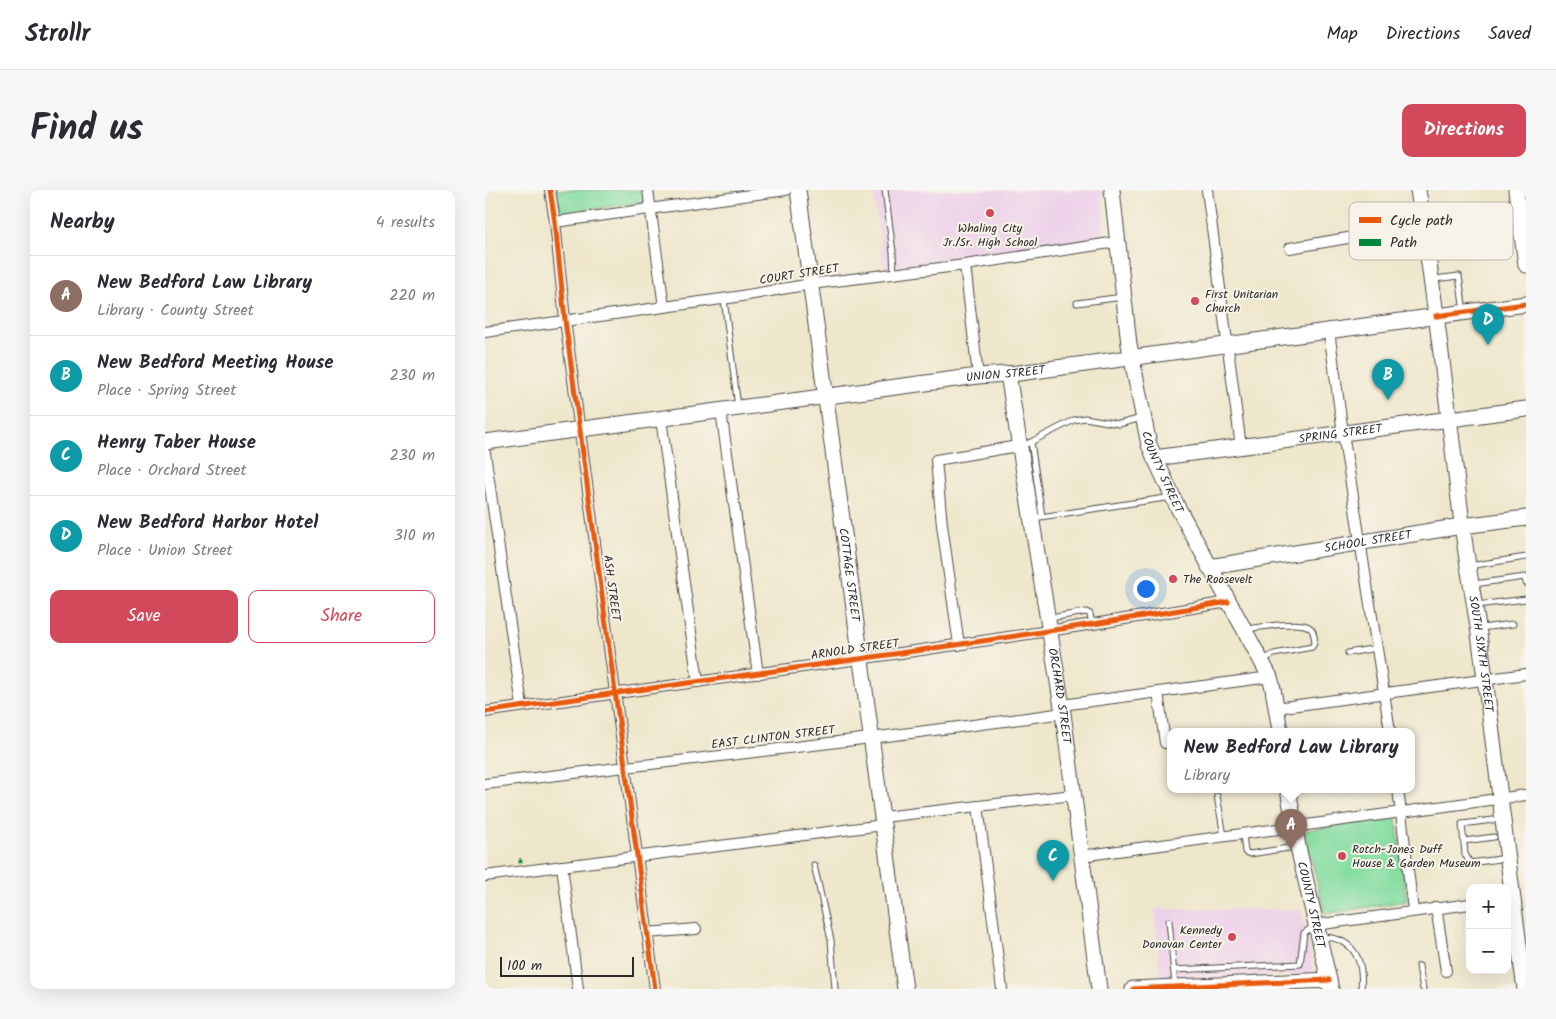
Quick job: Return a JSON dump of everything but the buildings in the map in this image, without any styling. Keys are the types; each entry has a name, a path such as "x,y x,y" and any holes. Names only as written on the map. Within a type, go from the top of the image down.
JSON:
{"main road":[{"name":"COTTAGE STREET","path":"798,190 905,989"},
{"name":"COUNTY STREET","path":"1112,190 1123,297 1132,358 1149,445 1172,496 1270,678 1279,728"},
{"path":"1517,198 1526,265"},
{"name":"SOUTH SIXTH STREET","path":"1429,260 1462,526 1478,628 1503,819 1509,884"},
{"name":"UNION STREET","path":"485,442 661,420 979,376 1132,358 1526,304"},
{"name":"ORCHARD STREET","path":"1008,374 1025,444 1037,517 1048,625 1062,709 1099,989"},
{"name":"SPRING STREET","path":"1154,458 1526,409"},
{"name":"SCHOOL STREET","path":"1209,567 1462,526 1526,518"},
{"name":"COUNTY STREET","path":"1289,793 1298,847 1330,985"},
{"name":"SOUTH SIXTH STREET","path":"1511,905 1525,989"},
{"path":"1133,989 1330,985"}],"street":[{"name":"ASH STREET","path":"550,190 565,320 655,989"},
{"path":"648,190 664,307"},
{"path":"555,222 786,190"},
{"path":"1207,190 1241,447"},
{"path":"1503,202 1517,198"},
{"path":"1290,248 1349,238"},
{"name":"COURT STREET","path":"485,332 811,284 965,265 1117,242"},
{"path":"965,265 979,376"},
{"path":"1329,331 1343,433 1390,728"},
{"path":"721,411 758,674"},
{"path":"661,420 698,682"},
{"path":"959,645 942,525 936,460 1025,444"},
{"path":"485,453 522,706"},
{"name":"ARNOLD STREET","path":"485,712 959,645 1048,625 1092,625 1228,602"},
{"path":"1276,708 1484,678 1526,674"},
{"name":"EAST CLINTON STREET","path":"485,784 871,738 1062,709 1158,692 1270,678"},
{"path":"1158,692 1165,743"},
{"path":"1398,793 1413,910"},
{"path":"485,876 638,856 978,806 1073,795"},
{"path":"1081,856 1526,795"},
{"path":"978,806 1002,989"},
{"path":"561,866 579,989"},
{"path":"1317,931 1413,910 1466,904"},
{"path":"1436,907 1446,971"},
{"path":"647,933 696,929"}],"lane":[{"path":"885,190 894,274"},
{"path":"1432,279 1459,276 1464,312"},
{"path":"1077,303 1123,297"},
{"path":"724,298 738,409"},
{"path":"1025,444 1074,420 1085,418 1119,424 1143,418"},
{"path":"1037,517 1172,496"},
{"path":"1468,566 1526,557"},
{"path":"1471,584 1525,577 1526,583"},
{"path":"1474,606 1526,599"},
{"path":"1478,628 1513,624"},
{"path":"1244,630 1264,626 1303,625 1313,630 1314,642 1312,647 1274,654 1261,661"},
{"path":"1348,653 1377,648"},
{"path":"1217,796 1223,836"},
{"path":"1503,819 1462,824 1465,854 1470,863 1507,858"},
{"path":"1243,834 1245,852 1250,854 1298,847"},
{"path":"1464,841 1494,837"},
{"path":"814,866 831,940 835,989"},
{"path":"1169,921 1175,988"},
{"path":"1174,970 1300,964 1304,933 1317,931 1343,940 1353,948 1359,965 1361,989"},
{"path":"1269,966 1279,985"},
{"path":"1419,966 1423,989"}],"shaded area":[{"name":"Whaling City Jr./Sr. High School","path":"873,190 1102,190 1105,236 884,268"},
{"name":"Kennedy Donovan Center","path":"1155,909 1301,910 1314,970 1308,975 1160,981"}],"green space":[{"path":"556,190 643,190 645,202 559,213"},
{"path":"1396,818 1407,901 1325,914 1305,833 1307,830"}],"cycle path":[{"path":"550,190 565,320 655,989"},
{"path":"1436,316 1526,304"},
{"path":"485,712 950,646 1228,602"},
{"path":"1133,989 1329,980"}],"place":[{"name":"Whaling City Jr./Sr. High School","path":"990,213"},
{"name":"First Unitarian Church","path":"1195,301"},
{"name":"New Bedford Harbor Hotel","path":"1488,345"},
{"name":"New Bedford Meeting House","path":"1388,400"},
{"name":"The Roosevelt","path":"1173,579"},
{"name":"New Bedford Law Library","path":"1291,850"},
{"name":"Rotch-Jones Duff House & Garden Museum","path":"1342,856"},
{"name":"Henry Taber House","path":"1053,881"},
{"name":"Kennedy Donovan Center","path":"1232,937"}]}
